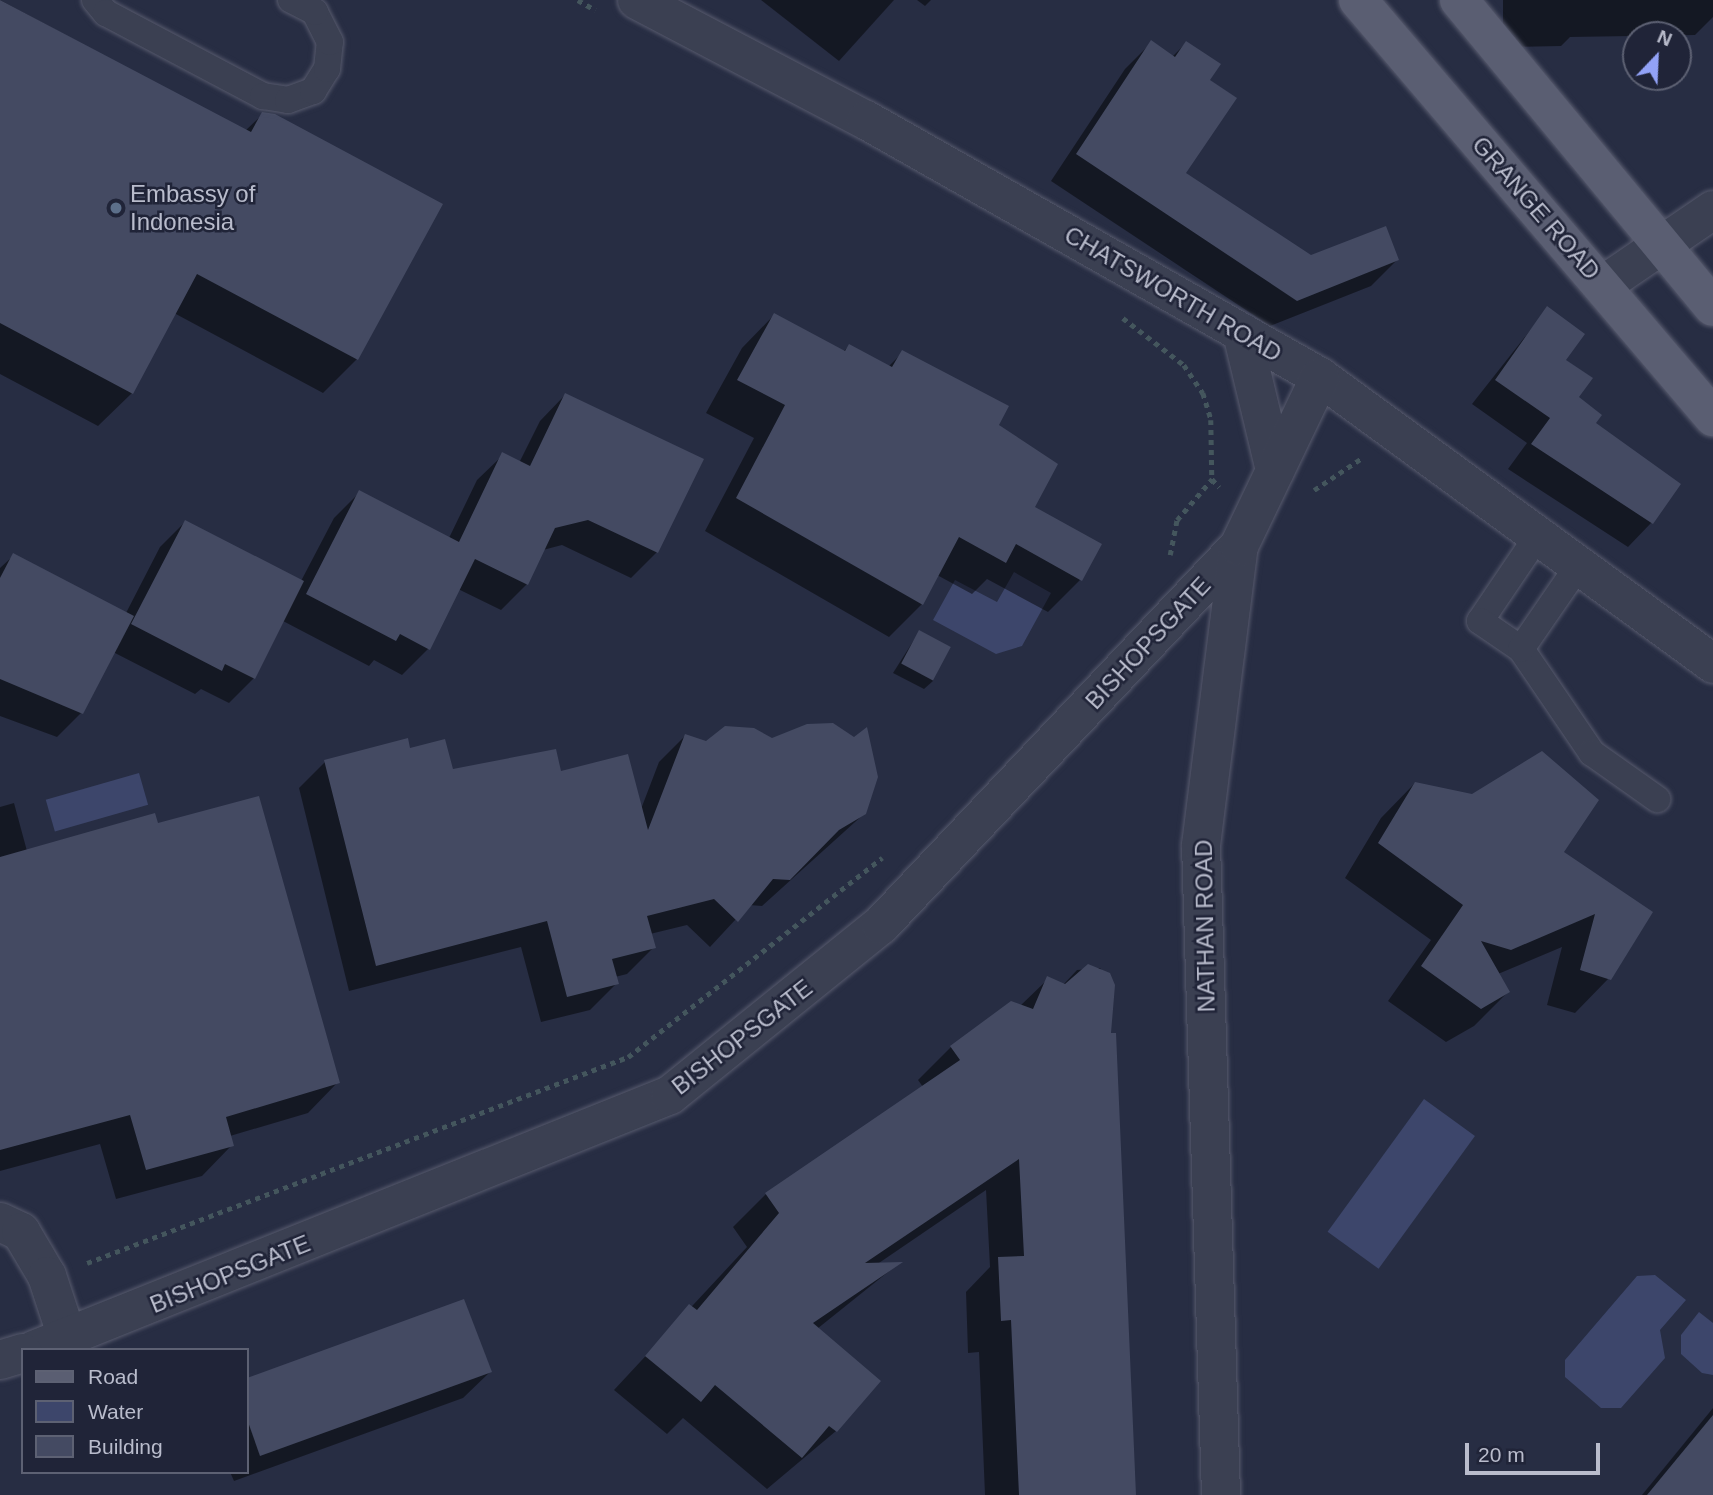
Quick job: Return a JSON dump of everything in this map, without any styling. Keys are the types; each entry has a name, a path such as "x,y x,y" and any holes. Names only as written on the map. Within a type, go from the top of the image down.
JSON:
{"main road":[{"name":"GRANGE ROAD","path":"1358,0 1713,417"},
{"path":"1458,0 1664,243 1713,307"}],"street":[{"name":"CHATSWORTH ROAD","path":"637,0 866,120 1320,377 1580,563 1697,640 1713,664"},
{"path":"1603,285 1713,210"},
{"path":"1242,333 1275,470"},
{"name":"NATHAN ROAD","path":"1221,1495 1201,845 1239,546 1320,377"},
{"name":"BISHOPSGATE","path":"0,1222 21,1232 47,1276 51,1345 670,1095 881,925 1239,546"},
{"path":"0,1360 21,1354"}],"lane":[{"path":"95,0 106,13 263,96 288,100 313,91 327,69 330,42 315,12 291,0"},
{"path":"1539,534 1480,621 1521,649 1592,753 1657,799"},
{"path":"1521,649 1580,563"}],"path":[{"path":"1123,318 1184,365 1203,393 1212,479 1227,496"},
{"path":"1167,571 1177,520 1212,479"},
{"path":"73,1269 628,1057 894,848"}],"water":[{"path":"1014,572 1051,593 1022,646 996,654 933,620 955,580 997,602"},
{"path":"139,773 148,805 55,831 46,800"},
{"path":"1424,1099 1475,1136 1379,1269 1328,1232"},
{"path":"1655,1275 1686,1300 1660,1330 1665,1358 1621,1408 1601,1408 1565,1377 1565,1360 1637,1276"},
{"path":"1699,1312 1713,1323 1713,1375 1702,1373 1681,1354 1681,1335"}],"building":[{"name":"Embassy of Indonesia","path":"0,0 251,132 262,112 275,114 443,204 358,360 197,274 133,394 0,323"},
{"path":"1151,40 1175,57 1186,41 1221,64 1210,80 1237,98 1186,173 1311,255 1386,226 1399,260 1297,301 1076,154"},
{"path":"1547,306 1585,334 1566,360 1593,378 1579,397 1602,415 1596,423 1681,484 1653,524 1531,444 1550,418 1495,380"},
{"path":"774,313 845,351 849,344 892,367 902,350 1009,406 999,425 1058,464 1035,507 1102,544 1082,581 1016,544 1006,563 959,537 923,605 736,498 785,405 737,380"},
{"path":"565,393 704,459 658,553 588,520 555,528 528,585 475,559 430,650 400,634 396,641 306,594 359,490 459,542 502,452 530,466"},
{"path":"185,520 304,581 255,679 225,664 222,671 131,624"},
{"path":"13,553 134,616 83,714 0,679 0,578"},
{"path":"919,630 951,647 933,680 901,664"},
{"path":"833,723 854,737 867,727 878,777 866,814 839,830 790,880 773,879 738,922 714,899 647,916 656,948 612,959 619,984 567,997 547,921 376,966 324,760 408,738 410,748 445,739 453,769 556,749 561,771 628,754 648,830 685,734 706,741 725,726 754,728 772,738 807,724"},
{"path":"1542,751 1599,800 1564,852 1653,912 1611,980 1580,970 1595,914 1511,950 1481,941 1510,992 1481,1009 1421,966 1463,905 1378,843 1415,782 1472,794"},
{"path":"259,796 340,1083 226,1117 234,1146 146,1170 130,1115 0,1150 0,857 155,813 158,823"},
{"path":"1088,964 1110,973 1115,985 1111,1033 1116,1033 1136,1495 1019,1495 1011,1320 1001,1321 998,1257 1024,1256 1019,1159 865,1263 903,1262 813,1323 881,1381 837,1432 829,1426 802,1458 715,1385 701,1402 645,1356 689,1304 697,1310 779,1213 765,1193 960,1060 950,1046 1011,1001 1033,1009 1047,976 1065,984"},
{"path":"464,1299 492,1372 260,1456 248,1422 248,1378"},
{"path":"1713,1415 1713,1495 1647,1495"}],"place":[{"name":"Embassy of Indonesia","path":"116,208"}]}
